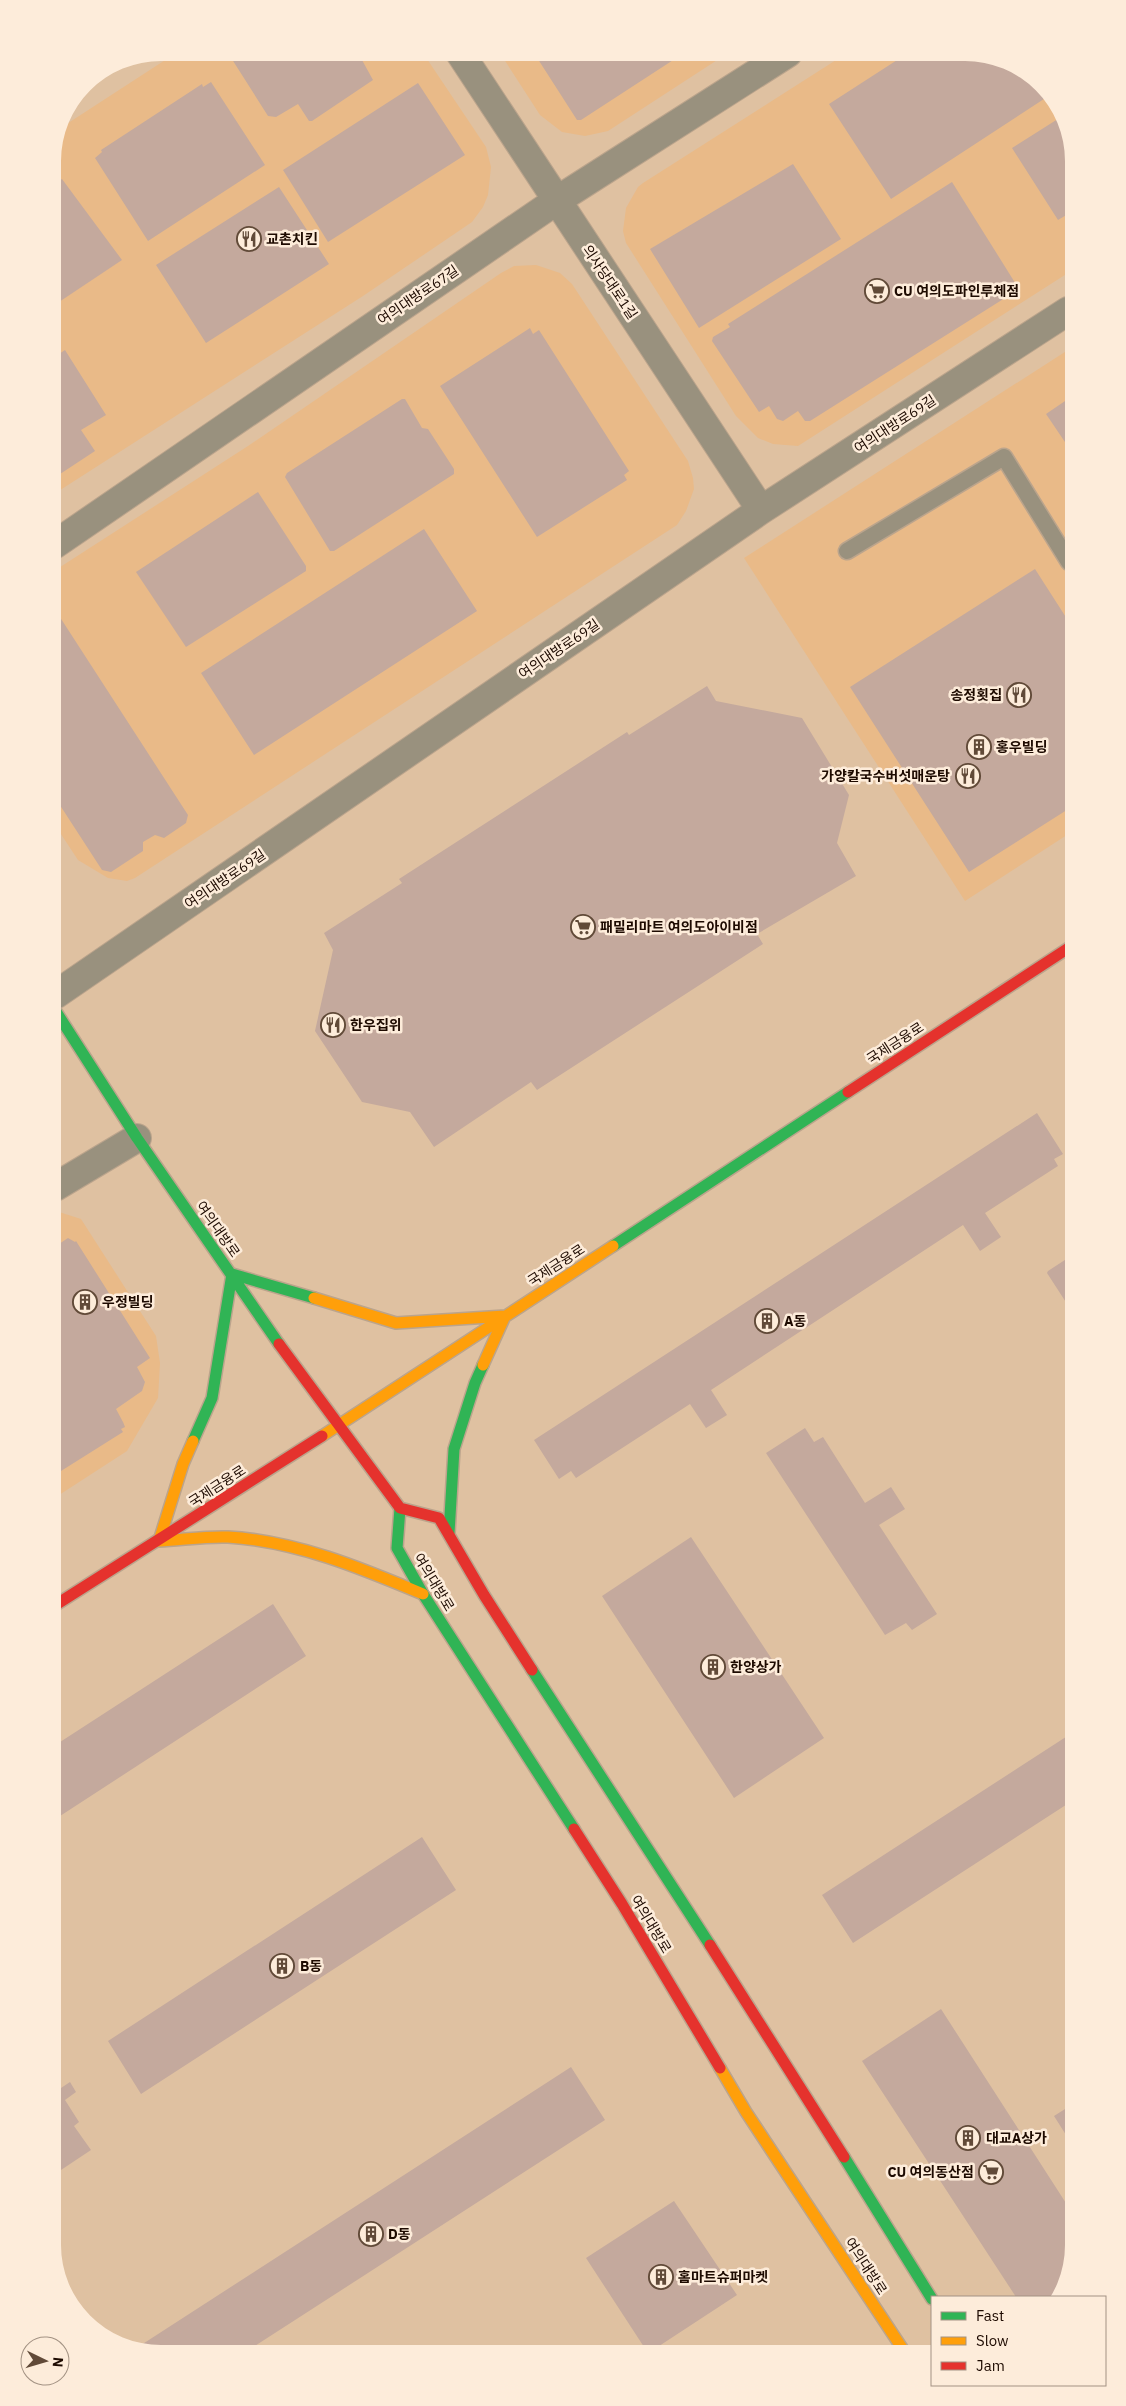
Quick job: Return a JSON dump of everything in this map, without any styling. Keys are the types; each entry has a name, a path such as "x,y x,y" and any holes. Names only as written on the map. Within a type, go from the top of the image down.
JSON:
{"main road":[{"name":"국제금융로","path":"61,1602 159,1541 340,1424 1065,950"},
{"name":"여의대방로","path":"61,1019 137,1138 292,1363 340,1424 400,1508 397,1548 423,1594 622,1904 746,2112 900,2345"},
{"path":"423,1594 354,1565 283,1546 228,1538 159,1541 183,1464 212,1398 232,1274 396,1323 505,1316 475,1383 454,1449 449,1533"},
{"path":"400,1508 439,1518 484,1596 786,2064 931,2297"}],"street":[{"name":"의사당대로1길","path":"465,61 761,510"},
{"name":"여의대방로67길","path":"61,540 556,201 775,61"},
{"name":"여의대방로69길","path":"61,992 761,510 1065,313"},
{"path":"61,1184 137,1138"}],"lane":[{"path":"847,551 1004,458 1065,556"}],"shaded area":[{"path":"164,61 428,61 486,147 491,167 488,195 483,207 472,222 363,296 61,490 61,155 70,122"},
{"path":"505,61 716,61 608,131 585,136 562,132 540,115"},
{"path":"834,61 971,61 984,63 1009,72 1025,82 1044,101 1057,123 1063,142 1065,162 1065,275 798,446 773,444 758,438 736,416 626,243 623,231 626,208 638,187"},
{"path":"536,265 560,273 572,284 688,461 694,489 686,511 677,525 135,878 127,881 108,878 78,860 61,834 61,566 248,446 514,266"},
{"path":"1065,352 1065,836 965,901 744,558"},
{"name":"우정빌딩","path":"61,1213 81,1219 156,1336 160,1363 158,1398 127,1451 61,1494"}],"building":[{"path":"233,61 363,61 373,80 312,121 309,121 298,104 276,117 268,116"},
{"path":"539,61 672,61 581,120 577,120"},
{"path":"896,61 971,61 984,63 1015,75 1043,100 891,199 829,104"},
{"path":"211,82 265,165 148,241 95,158 102,152 101,150 202,84 203,87"},
{"path":"418,83 465,155 328,242 283,170"},
{"path":"1056,120 1064,149 1065,216 1058,220 1012,148"},
{"path":"793,164 841,239 699,328 650,249"},
{"path":"61,180 122,260 61,301"},
{"path":"952,182 1019,289 810,421 805,421 798,411 783,421 777,419 769,406 759,412 712,341 713,337 730,327 728,324"},
{"path":"279,187 329,264 206,343 156,265"},
{"path":"530,328 533,334 539,330 629,471 624,475 627,480 537,537 440,386"},
{"path":"65,350 106,415 81,430 95,451 61,473 61,353"},
{"path":"402,399 405,399 422,428 428,429 454,469 454,474 334,551 330,551 285,477 287,473"},
{"path":"1065,401 1065,442 1046,414"},
{"path":"258,492 306,566 306,571 186,647 136,572"},
{"path":"424,529 477,611 254,755 201,673"},
{"name":"홍우빌딩","path":"1035,569 1065,616 1065,811 969,872 850,687"},
{"path":"61,619 188,815 186,823 164,838 155,835 143,842 143,851 111,872 102,870 61,807"},
{"path":"707,686 716,701 802,718 849,795 837,843 856,876 757,934 763,944 537,1090 531,1082 434,1147 410,1112 362,1102 315,1031 333,950 324,933 402,883 399,879 627,732 629,735"},
{"name":"A동","path":"1037,1113 1063,1154 1054,1159 1058,1166 985,1213 1001,1237 980,1251 963,1225 711,1390 727,1415 706,1428 690,1404 576,1478 571,1471 559,1479 534,1440"},
{"name":"우정빌딩","path":"68,1238 76,1241 150,1358 137,1367 145,1382 142,1391 116,1409 125,1427 121,1429 123,1432 61,1471 61,1243"},
{"path":"1065,1260 1065,1301 1047,1273"},
{"path":"805,1428 814,1442 823,1437 865,1503 891,1487 905,1509 879,1525 937,1614 912,1630 906,1623 885,1635 766,1453"},
{"name":"한양상가","path":"691,1537 824,1738 734,1798 602,1596"},
{"path":"273,1604 306,1656 61,1815 61,1741"},
{"path":"1065,1738 1065,1806 853,1943 822,1895"},
{"name":"B동","path":"422,1837 456,1890 141,2094 108,2041"},
{"name":"대교A상가","path":"941,2009 1065,2202 1063,2264 1050,2296 1015,2296 862,2061"},
{"name":"D동","path":"571,2067 605,2120 256,2345 155,2345 144,2343"},
{"path":"70,2082 76,2092 65,2100 79,2122 74,2126 91,2150 61,2170 61,2088"},
{"path":"1065,2109 1065,2133 1054,2116"},
{"name":"홈마트슈퍼마켓","path":"674,2201 737,2295 661,2345 643,2345 586,2258"}],"traffic: fast":[{"path":"61,1019 137,1138 279,1344"},
{"path":"613,1246 848,1092"},
{"path":"193,1441 212,1398 232,1274 314,1298"},
{"path":"449,1533 454,1449 475,1383 483,1365"},
{"path":"400,1508 397,1548 423,1594 574,1829"},
{"path":"532,1670 710,1945"},
{"path":"844,2157 931,2297"}],"traffic: slow":[{"path":"322,1436 613,1246"},
{"path":"314,1298 396,1323 505,1316 483,1365"},
{"path":"193,1441 183,1464 159,1541 228,1537 278,1544 328,1557 423,1594"},
{"path":"720,2068 746,2112 900,2345"}],"traffic: jam":[{"path":"848,1092 1065,950"},
{"path":"279,1344 400,1508 439,1518 484,1595 532,1670"},
{"path":"61,1601 322,1436"},
{"path":"574,1829 622,1904 720,2068"},
{"path":"710,1945 844,2157"}],"place":[{"name":"교촌치킨","path":"249,239"},
{"name":"CU 여의도파인루체점","path":"877,291"},
{"name":"송정횟집","path":"1019,695"},
{"name":"홍우빌딩","path":"979,747"},
{"name":"가양칼국수버섯매운탕","path":"968,776"},
{"name":"패밀리마트 여의도아이비점","path":"583,927"},
{"name":"한우집위","path":"333,1025"},
{"name":"우정빌딩","path":"85,1302"},
{"name":"A동","path":"767,1321"},
{"name":"한양상가","path":"713,1667"},
{"name":"B동","path":"282,1966"},
{"name":"대교A상가","path":"968,2138"},
{"name":"CU 여의동산점","path":"991,2172"},
{"name":"D동","path":"371,2234"},
{"name":"홈마트슈퍼마켓","path":"661,2277"}]}
